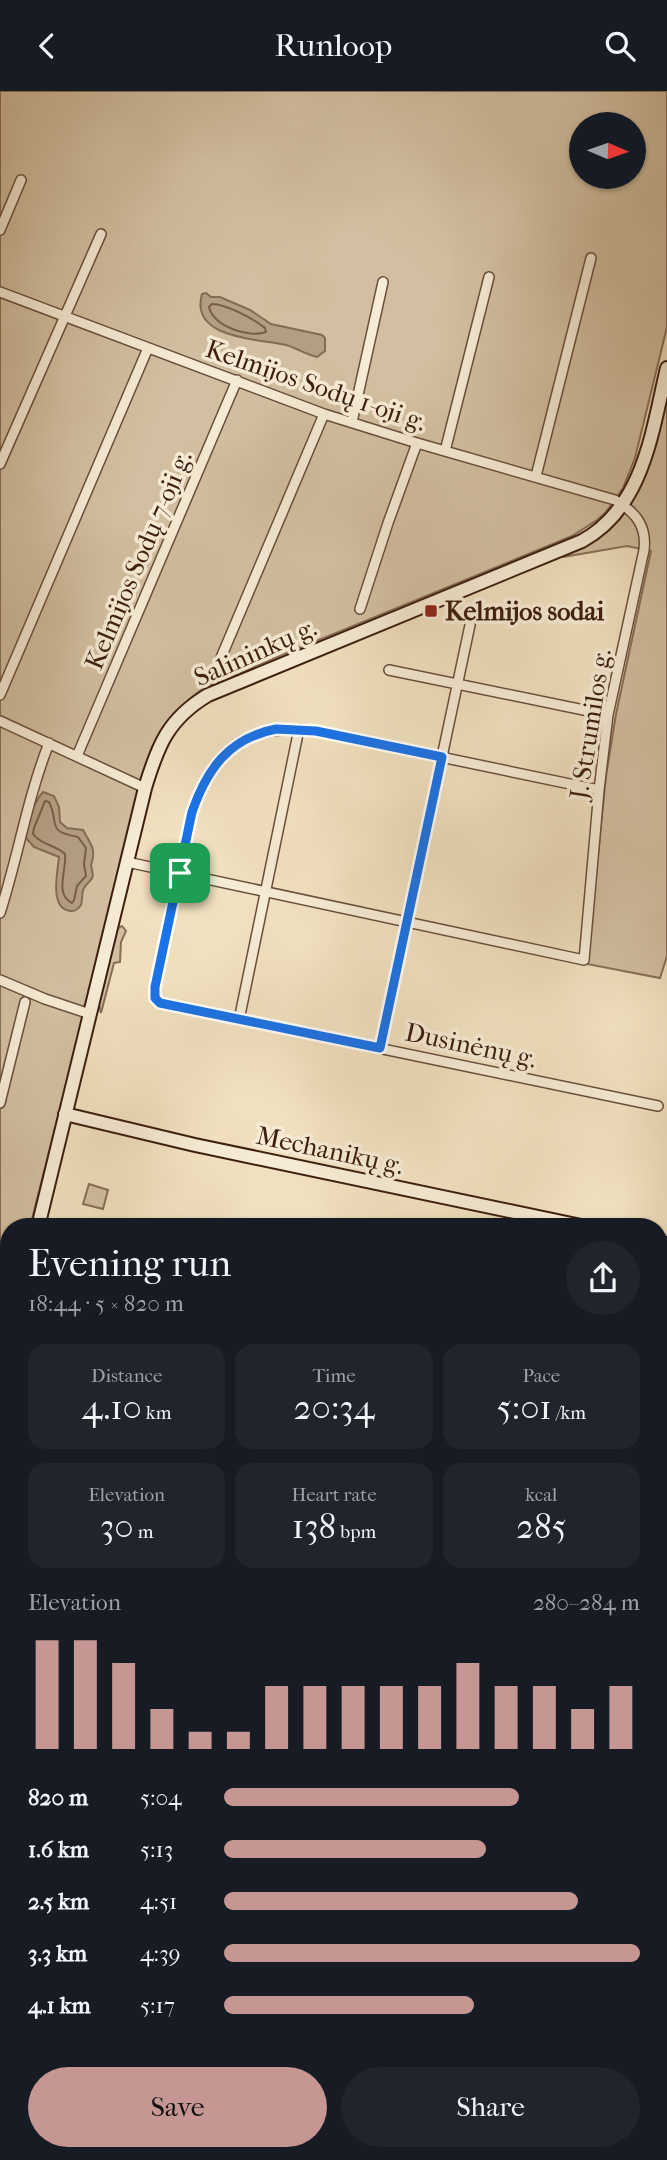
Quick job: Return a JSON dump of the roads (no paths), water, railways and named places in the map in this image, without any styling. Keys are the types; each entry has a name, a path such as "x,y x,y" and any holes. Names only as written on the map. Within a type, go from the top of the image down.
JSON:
{"main road":[{"name":"Salininkų g.","path":"40,1218 145,788 164,736 182,713 208,695 582,541 608,524 631,492 642,466 667,368"},
{"name":"Mechanikų g.","path":"65,1114 195,1145 543,1218"}],"street":[{"path":"0,230 21,180"},
{"path":"0,464 101,234"},
{"path":"536,476 591,258"},
{"path":"445,451 489,277"},
{"path":"352,422 383,282"},
{"name":"Kelmijos Sodų 1-oji g.","path":"0,292 324,414 607,497 623,505"},
{"path":"0,695 148,348"},
{"name":"Kelmijos Sodų 7-oji g.","path":"77,756 237,380"},
{"path":"220,660 324,414"},
{"path":"360,609 417,443"},
{"name":"J. Strumilos g.","path":"407,922 584,960 608,715 645,540 637,516 623,505"},
{"path":"380,1048 470,625"},
{"path":"389,670 608,715"},
{"path":"0,721 145,788"},
{"name":"Dusinėnų g.","path":"599,790 299,729 276,729 250,737 221,757 198,794 155,987 155,998 160,1003 239,1020 658,1106"},
{"path":"239,1020 299,729"},
{"path":"0,913 28,803 49,743"},
{"path":"127,862 407,922"},
{"path":"0,979 45,999 90,1014"},
{"path":"0,1103 25,1002"}],"water":[{"path":"206,293 250,310 271,324 322,335 325,338 325,351 317,357 286,345 244,338 216,328 206,320 201,309 202,294"},
{"path":"43,792 54,796 59,807 60,822 67,828 83,830 93,850 93,877 83,890 81,905 73,911 65,909 57,897 59,857 34,847 25,837 31,813"}],"place":[{"name":"Kelmijos sodai","path":"431,611"}]}
